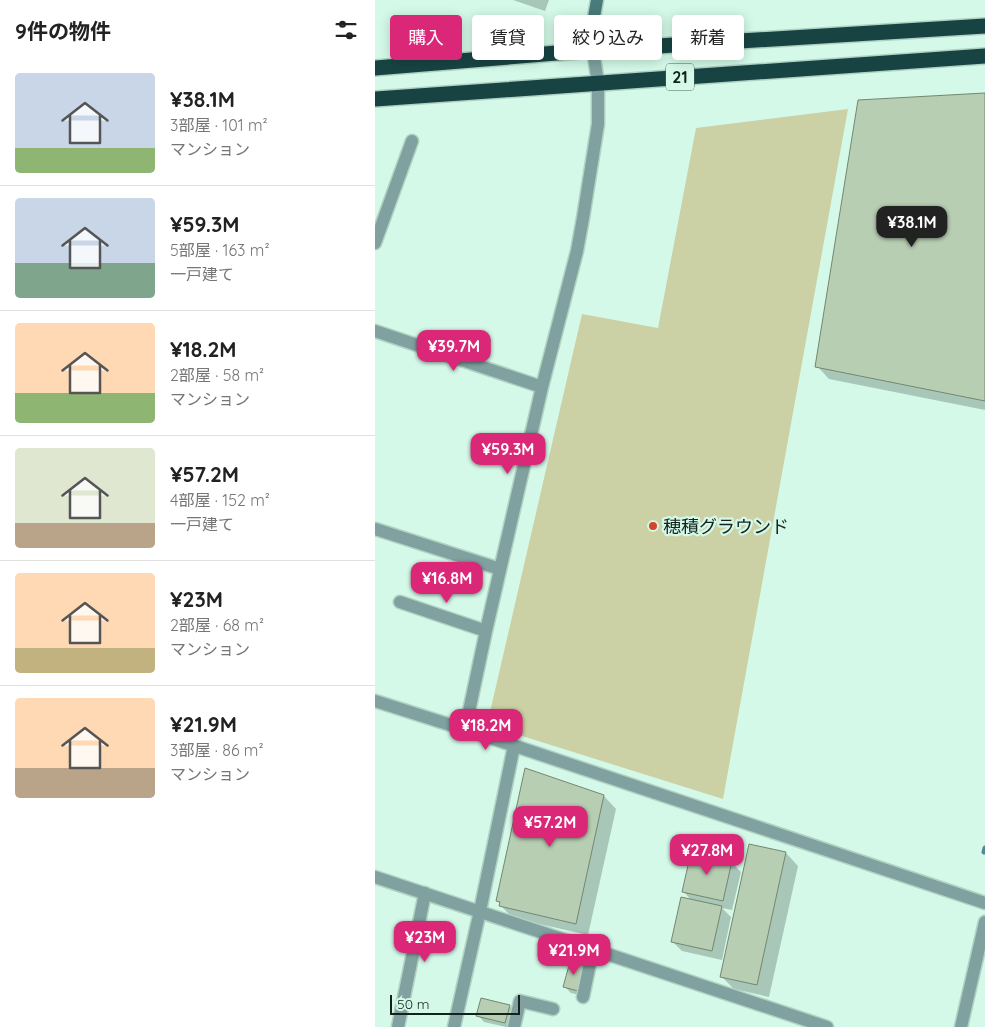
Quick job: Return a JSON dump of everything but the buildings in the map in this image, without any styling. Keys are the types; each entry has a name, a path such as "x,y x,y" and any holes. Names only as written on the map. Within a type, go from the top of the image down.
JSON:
{"highway":[{"name":"21","path":"662,46 985,26"},
{"name":"21","path":"375,68 554,53"},
{"name":"21","path":"375,99 985,56"}],"street":[{"path":"594,15 597,0"},
{"path":"465,730 542,387 577,250 598,124 599,83 595,60"},
{"path":"375,243 412,140"},
{"path":"375,331 542,387"},
{"path":"375,529 500,569"},
{"path":"400,602 486,631"},
{"path":"375,700 985,903"},
{"path":"454,1027 514,746"},
{"path":"375,877 593,949 810,1024 827,1027"},
{"path":"398,1027 425,893"},
{"path":"961,1027 985,922"},
{"path":"583,997 593,949"},
{"path":"514,1027 520,1001 553,1009"}],"green space":[{"name":"穂積グラウンド","path":"848,109 723,799 487,725 582,314 658,328 696,128"}],"waterway":[{"path":"984,852 985,848"}],"place":[{"name":"穂積グラウンド","path":"653,526"}]}
